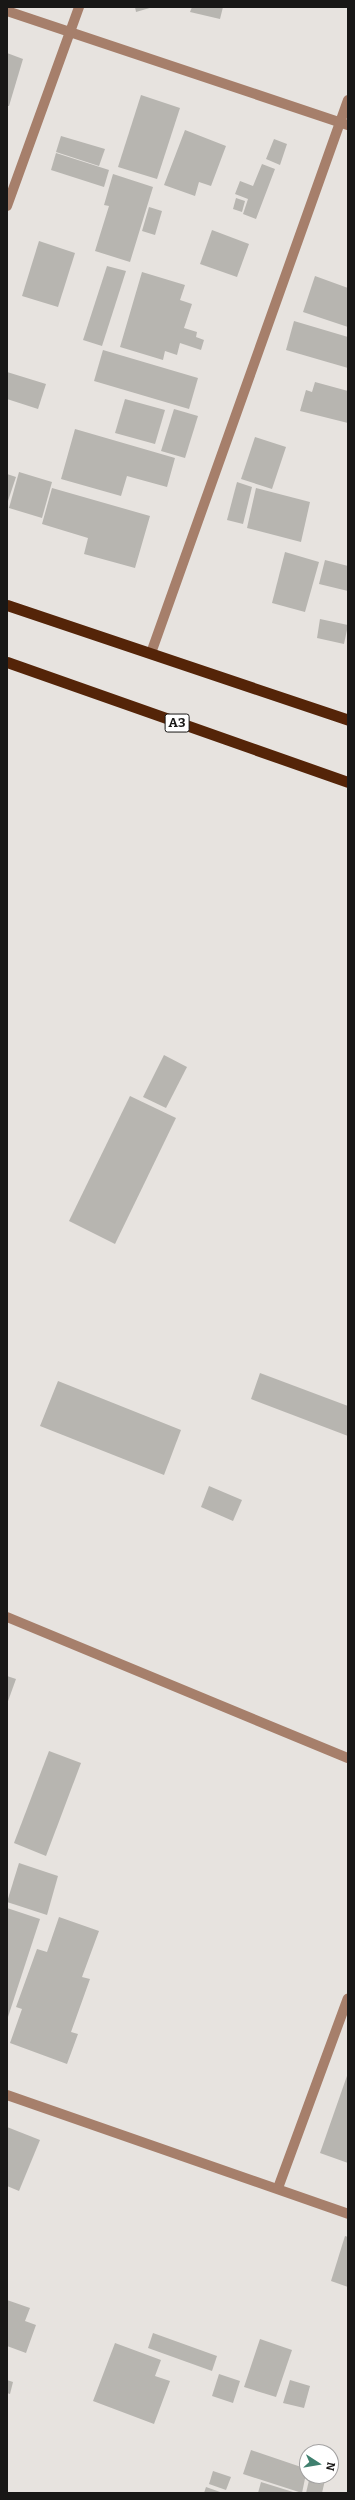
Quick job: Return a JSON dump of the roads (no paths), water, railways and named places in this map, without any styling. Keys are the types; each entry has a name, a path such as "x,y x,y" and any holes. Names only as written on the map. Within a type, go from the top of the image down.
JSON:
{"highway":[{"path":"7,605 348,720"},
{"name":"A3","path":"7,662 348,782"}],"street":[{"path":"7,206 79,7"},
{"path":"7,11 344,124"},
{"path":"151,653 344,124 348,100"},
{"path":"7,1617 348,1758"},
{"path":"278,2188 348,1998"},
{"path":"7,2096 278,2188 348,2214"}]}
